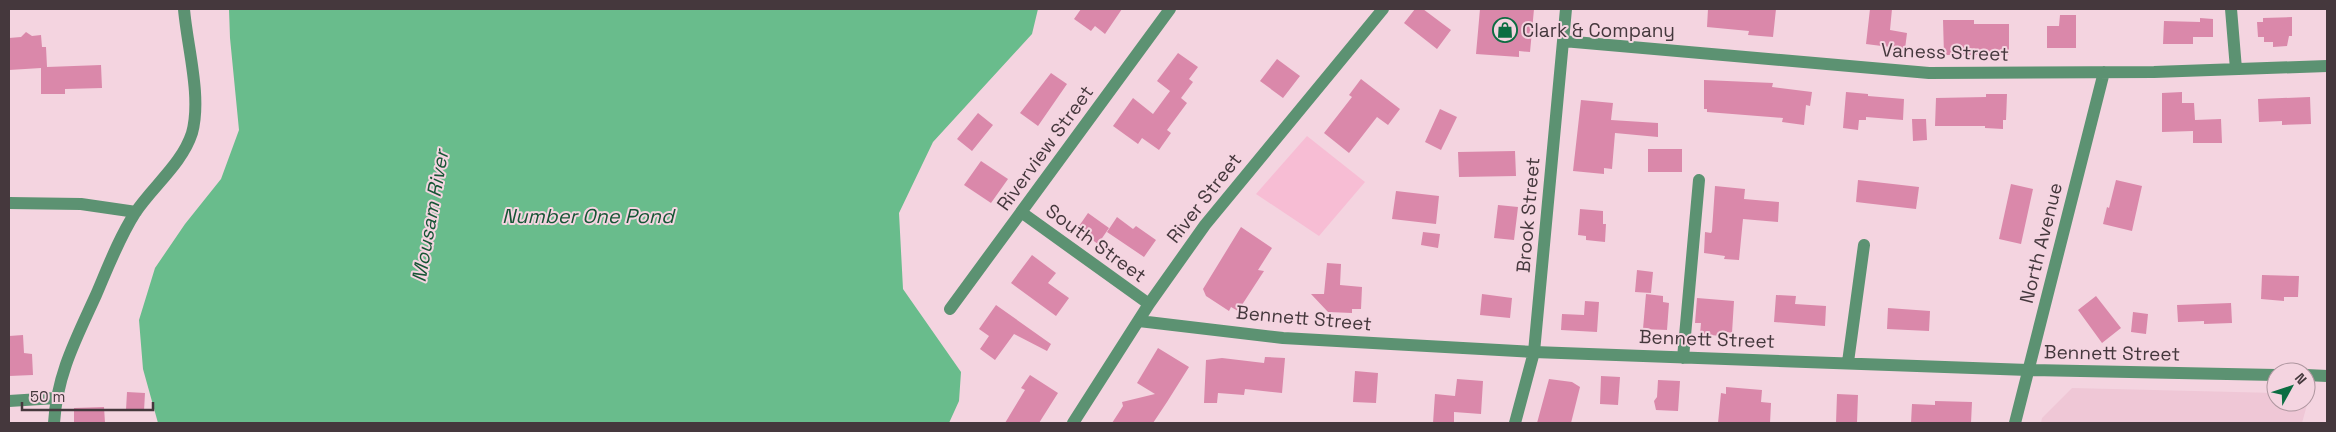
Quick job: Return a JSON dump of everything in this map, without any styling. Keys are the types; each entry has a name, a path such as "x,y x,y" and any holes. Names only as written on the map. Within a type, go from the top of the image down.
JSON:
{"street":[{"path":"54,423 56,398 73,346 115,250 136,212 179,158 192,132 194,98 184,9"},
{"name":"Riverview Street","path":"950,309 1170,9"},
{"name":"River Street","path":"1074,423 1149,304 1224,200 1384,9"},
{"name":"Brook Street","path":"1515,423 1534,352 1566,9"},
{"path":"2231,9 2236,69"},
{"name":"Vaness Street","path":"1563,40 1929,73 2104,72 2327,66"},
{"name":"North Avenue","path":"2015,423 2104,72"},
{"path":"1683,358 1699,180"},
{"path":"9,203 81,204 136,212"},
{"name":"South Street","path":"1020,212 1149,304"},
{"path":"1848,362 1864,245"},
{"name":"Bennett Street","path":"1139,321 1283,338 1534,352 2028,370 2266,375"},
{"path":"9,401 56,398"}],"shaded area":[{"path":"1307,136 1365,182 1319,236 1256,194"},
{"path":"2072,388 2266,393 2266,412 2305,412 2302,423 2041,423 2042,418"}],"water":[{"name":"Number One Pond","path":"229,9 1038,9 1032,34 933,142 899,213 903,289 961,372 959,401 949,423 158,423 143,369 139,320 155,268 185,224 221,179 239,130"}],"building":[{"path":"1081,9 1122,9 1105,34 1095,26 1091,31 1074,19"},
{"path":"1415,9 1423,9 1451,30 1437,49 1404,23"},
{"name":"Clark & Company","path":"1480,9 1534,9 1530,52 1519,51 1519,57 1476,54"},
{"path":"1708,9 1776,9 1773,37 1748,35 1749,31 1707,27"},
{"path":"1870,9 1892,9 1890,30 1907,33 1905,49 1866,44"},
{"path":"2060,15 2076,15 2076,48 2047,48 2047,26 2059,26"},
{"path":"2292,17 2292,36 2289,36 2287,46 2273,47 2273,42 2264,42 2264,37 2258,37 2257,22 2263,22 2263,18"},
{"path":"2200,18 2213,19 2213,37 2193,37 2193,44 2163,44 2164,21 2200,22"},
{"path":"1943,20 1974,20 1974,24 2009,24 2009,55 1944,55"},
{"path":"26,32 32,36 41,35 42,47 46,47 47,67 101,65 102,88 65,89 65,94 41,94 41,68 9,70 9,38 21,37"},
{"path":"1178,53 1198,67 1189,79 1193,82 1181,98 1187,103 1167,130 1171,133 1159,150 1142,138 1138,144 1113,126 1133,98 1153,114 1170,91 1157,81"},
{"path":"1277,59 1300,76 1283,98 1260,81"},
{"path":"1051,73 1067,84 1038,126 1020,113"},
{"path":"1361,79 1400,109 1388,125 1377,117 1349,153 1324,133 1352,97 1349,95"},
{"path":"1704,80 1773,83 1772,87 1812,92 1810,106 1806,105 1804,125 1782,122 1783,118 1707,112 1707,109 1704,109"},
{"path":"1846,92 1904,99 1903,120 1866,117 1866,120 1859,120 1858,130 1843,128"},
{"path":"2182,92 2182,103 2194,103 2195,120 2221,119 2222,143 2193,143 2193,131 2162,132 2162,93"},
{"path":"1986,94 2007,94 2006,120 2003,120 2003,129 1985,128 1985,126 1935,126 1936,98 1986,97"},
{"path":"2310,97 2311,124 2282,125 2282,121 2259,122 2258,99"},
{"path":"1581,100 1613,103 1611,120 1658,123 1658,137 1615,133 1612,169 1604,168 1604,174 1573,171"},
{"path":"1440,109 1457,117 1441,150 1425,142"},
{"path":"978,113 993,125 972,151 957,139"},
{"path":"1912,119 1926,119 1927,140 1913,141"},
{"path":"1648,149 1682,149 1682,172 1648,172"},
{"path":"1515,151 1516,176 1459,177 1458,152"},
{"path":"981,161 1008,179 991,203 964,185"},
{"path":"1858,180 1919,187 1916,209 1856,202"},
{"path":"2116,180 2142,186 2132,231 2103,224"},
{"path":"2011,184 2033,189 2021,244 1999,239"},
{"path":"1715,186 1745,189 1744,199 1779,202 1778,222 1743,219 1739,260 1724,259 1725,256 1704,253 1705,232 1711,233 1712,231"},
{"path":"1396,191 1439,196 1436,224 1392,219"},
{"path":"1498,205 1518,207 1514,240 1494,238"},
{"path":"1580,209 1603,211 1603,224 1606,224 1605,242 1586,240 1586,236 1578,235"},
{"path":"1088,213 1109,228 1098,244 1077,229"},
{"path":"1117,217 1133,229 1136,226 1156,240 1144,257 1107,232"},
{"path":"1241,227 1272,248 1258,270 1264,271 1238,311 1231,307 1229,311 1206,296 1203,289"},
{"path":"1423,232 1440,234 1438,248 1421,245"},
{"path":"1032,255 1056,273 1048,283 1069,298 1056,316 1011,283"},
{"path":"1327,263 1341,264 1340,285 1362,287 1361,309 1352,309 1352,313 1328,312 1311,294 1324,294"},
{"path":"1637,270 1653,272 1651,293 1635,292"},
{"path":"2262,275 2299,276 2298,297 2284,297 2284,301 2261,299"},
{"path":"1482,294 1512,298 1510,318 1480,315"},
{"path":"1646,294 1663,296 1663,302 1669,303 1667,330 1643,329"},
{"path":"1776,295 1796,296 1795,304 1826,306 1825,326 1774,322"},
{"path":"2096,296 2121,328 2102,343 2078,310"},
{"path":"1697,298 1734,301 1732,333 1722,331 1721,336 1700,334 1701,323 1695,323"},
{"path":"1585,301 1599,302 1597,332 1561,330 1562,314 1584,315"},
{"path":"2231,303 2232,323 2204,324 2204,321 2178,322 2177,305"},
{"path":"996,305 1051,344 1047,351 1014,334 995,360 980,349 989,336 979,329"},
{"path":"1888,308 1930,311 1929,331 1887,329"},
{"path":"2133,312 2148,314 2146,334 2131,332"},
{"path":"23,335 24,353 32,354 33,375 9,376 9,336"},
{"path":"1158,348 1189,367 1153,423 1112,423 1123,406 1122,402 1155,394 1137,383"},
{"path":"1265,357 1285,358 1282,393 1245,389 1244,395 1218,393 1217,403 1204,403 1206,360 1222,358 1264,363"},
{"path":"1355,371 1378,373 1376,403 1353,402"},
{"path":"1030,375 1058,393 1039,423 1005,423 1025,390 1021,388"},
{"path":"1601,376 1620,377 1618,405 1600,404"},
{"path":"1457,379 1483,381 1481,414 1454,412 1454,423 1433,423 1435,394 1455,396"},
{"path":"1549,379 1572,382 1580,387 1571,423 1537,423"},
{"path":"1658,380 1680,381 1678,411 1656,410 1654,401 1657,397"},
{"path":"1726,387 1762,390 1761,402 1771,403 1770,423 1718,423 1721,393 1726,394"},
{"path":"127,392 145,393 144,411 126,410"},
{"path":"1837,394 1858,395 1857,423 1836,423"},
{"path":"1935,401 1972,402 1971,423 1911,423 1912,404 1935,405"},
{"path":"104,407 105,423 74,423 74,408"}],"place":[{"name":"Clark & Company","path":"1505,30"}],"water label":[{"name":"Mousam River","path":"430,216"}]}
